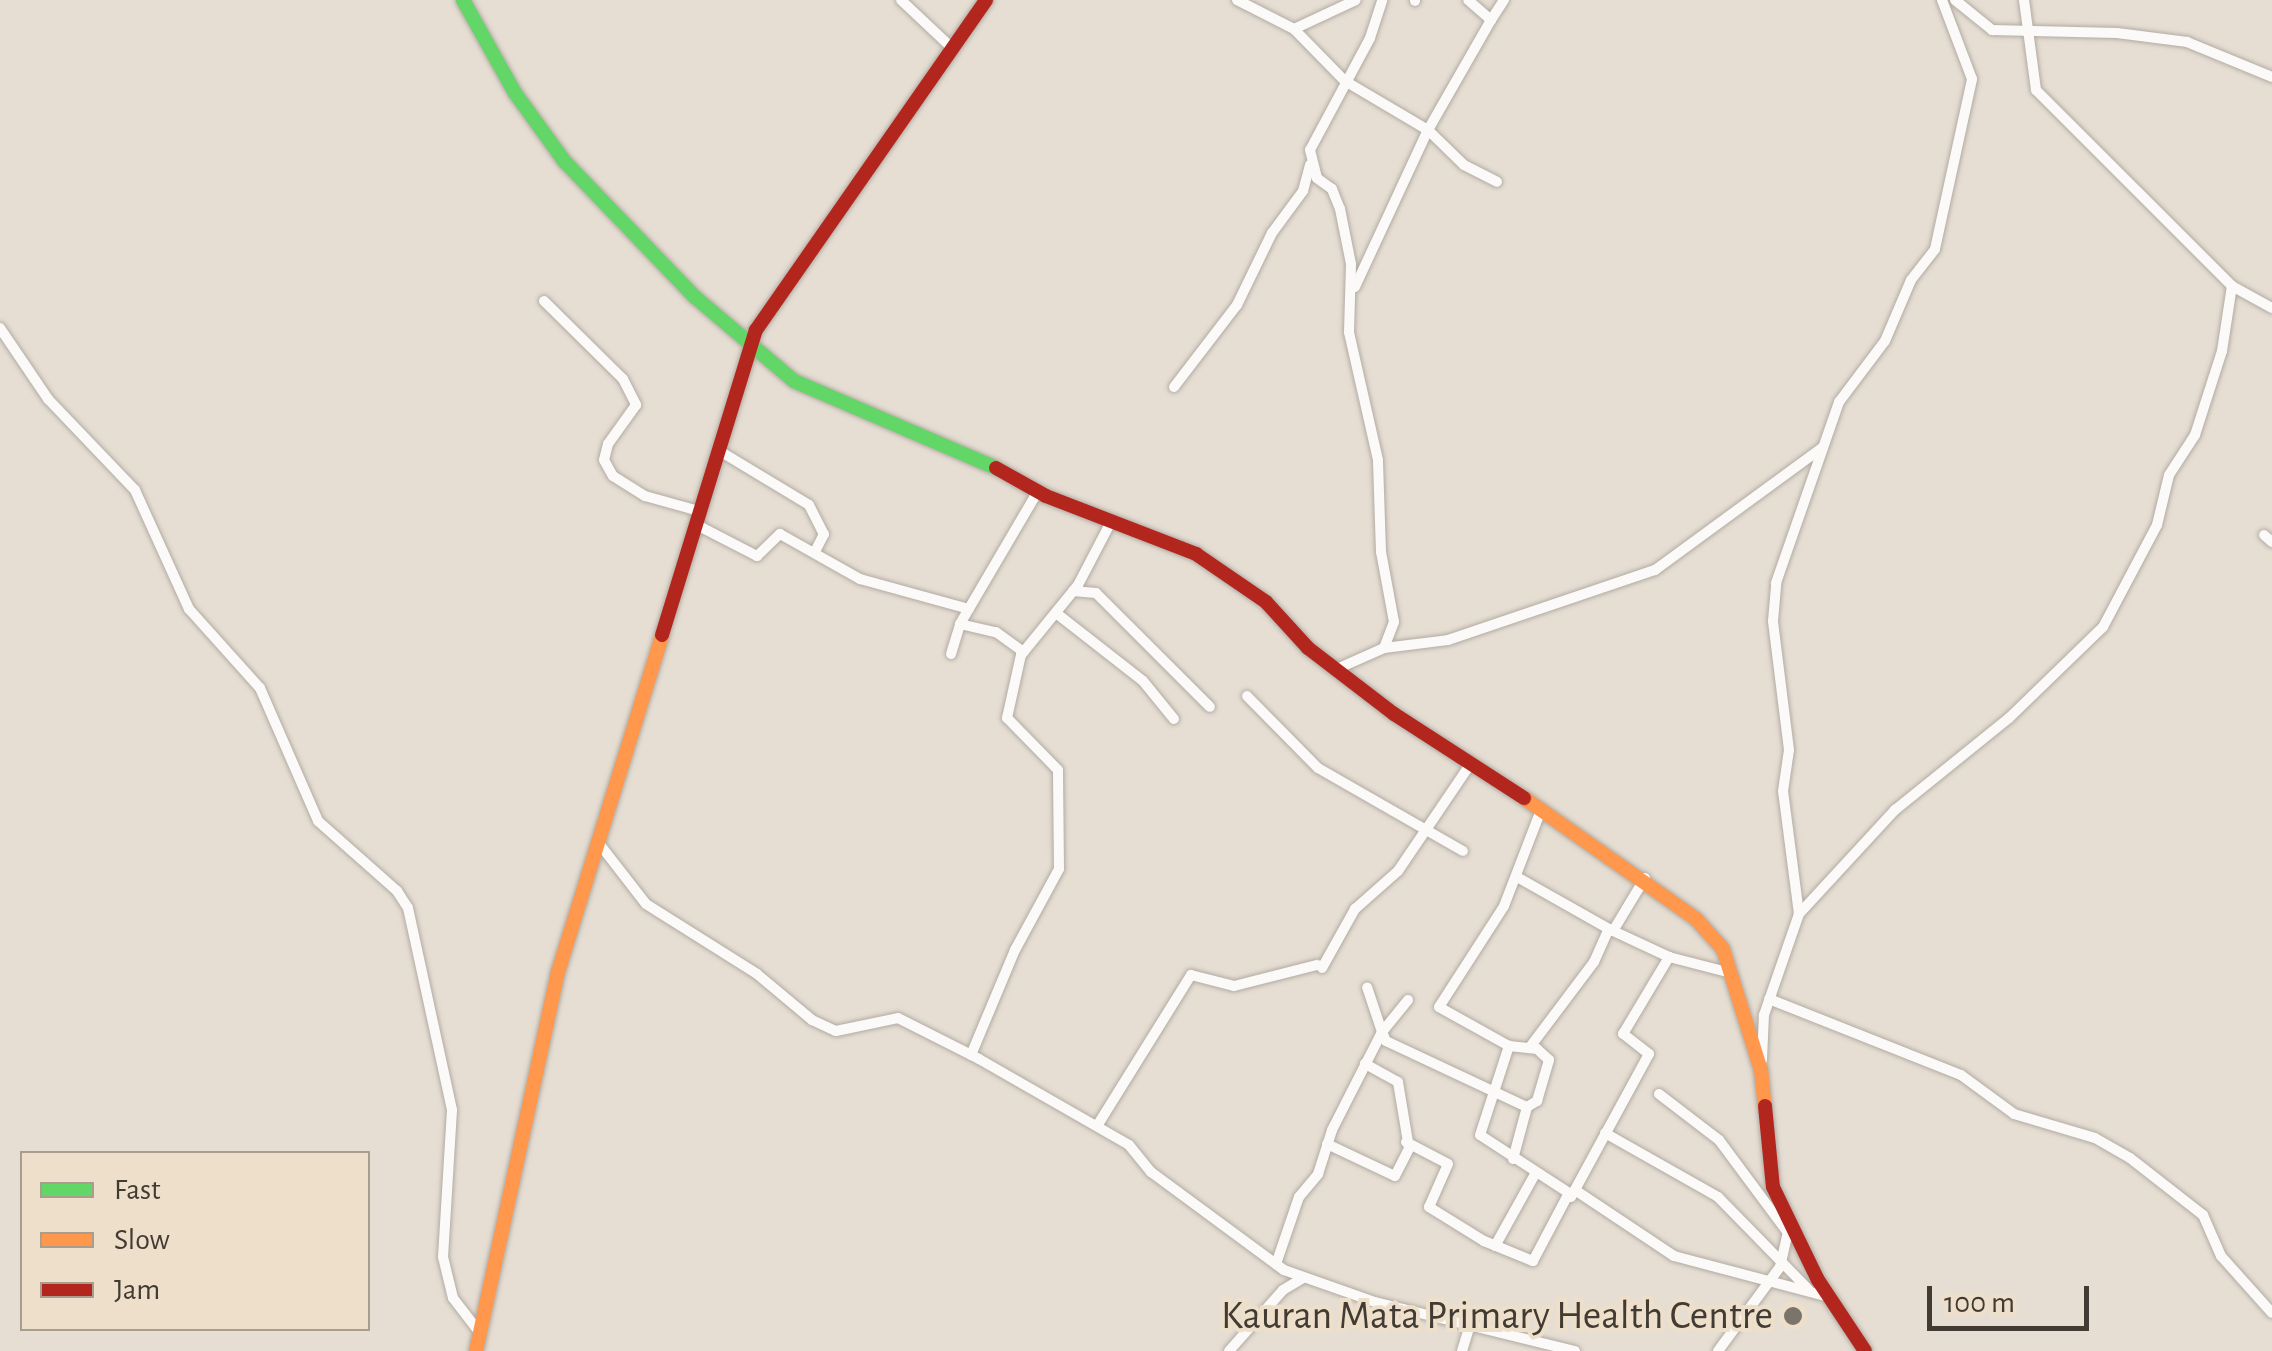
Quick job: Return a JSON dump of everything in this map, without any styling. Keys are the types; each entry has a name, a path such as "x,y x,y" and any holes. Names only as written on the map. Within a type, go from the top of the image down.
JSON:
{"street":[{"path":"463,0 515,93 565,162 750,348 842,407 966,451 1038,491 1196,554 1236,580 1308,648 1470,763 1645,878 1696,919 1723,949 1761,1070 1773,1187 1789,1230 1773,1278 1718,1351"},
{"path":"901,0 952,48"},
{"path":"476,1351 558,972 601,846 750,348 788,276 860,184 986,0"},
{"path":"1236,0 1294,29 1345,81 1428,130 1464,165 1497,182"},
{"path":"1294,29 1356,0"},
{"path":"1174,387 1237,305 1272,233 1303,191 1320,123 1370,38 1382,0"},
{"path":"1468,0 1491,20"},
{"path":"1352,292 1428,130 1504,0"},
{"path":"1799,914 1782,791 1789,750 1773,621 1776,584 1839,402 1885,341 1912,280 1935,249 1972,79 1942,0"},
{"path":"1955,0 1992,30 2187,42 2272,78"},
{"path":"2024,0 2030,30 2029,69 2036,90 2232,286 2270,305"},
{"path":"1310,164 1340,209 1352,292 1348,332 1378,460 1381,552 1393,609 1384,648"},
{"path":"1761,1070 1769,999 1799,914 1895,810 2009,718 2102,627 2156,525 2169,475 2195,436 2222,351 2232,286"},
{"path":"544,301 623,379 636,405 608,444 604,460 613,476 645,496 697,517 756,556 780,534 860,579 970,609"},
{"path":"0,328 48,399 135,490 189,609 260,688 318,821 397,891 408,908 452,1110 443,1257 454,1298 480,1334"},
{"path":"1339,668 1384,648 1448,640 1655,570 1824,446"},
{"path":"718,450 809,506 824,534 815,552"},
{"path":"951,654 960,624 1038,491"},
{"path":"971,1056 1015,950 1059,868 1058,770 1007,718 1024,652 1073,592 1112,520"},
{"path":"1073,592 1096,593 1210,706"},
{"path":"1056,612 1143,681 1174,719"},
{"path":"960,624 996,632 1024,652"},
{"path":"1247,696 1318,768 1464,851"},
{"path":"1097,1126 1191,975 1234,986 1319,966 1355,910 1398,871 1470,763"},
{"path":"1513,1159 1527,1107 1538,1101 1551,1066 1530,1047 1509,1046 1439,1007 1517,877 1540,810"},
{"path":"601,846 646,904 756,974 812,1020 836,1031 898,1018 971,1056 1097,1126 1276,1264 1303,1278 1469,1328 1574,1351"},
{"path":"1517,877 1611,930 1669,957 1731,973"},
{"path":"1530,1047 1594,962 1645,878"},
{"path":"1406,1142 1448,1164 1429,1207 1495,1246 1534,1261 1649,1054 1623,1034 1626,1022 1669,957"},
{"path":"1367,987 1386,1041 1527,1107"},
{"path":"1769,999 1962,1076 2014,1114 2095,1138 2130,1158 2203,1216 2221,1256 2272,1313"},
{"path":"1276,1264 1365,1064 1382,1032 1408,1000"},
{"path":"1497,1092 1492,1084 1509,1046"},
{"path":"1327,1144 1395,1176 1406,1142 1398,1082 1365,1064"},
{"path":"1497,1092 1480,1135 1536,1174 1674,1256 1773,1278 1812,1295 1828,1297"},
{"path":"1659,1094 1719,1140 1789,1230 1865,1351"},
{"path":"1605,1133 1718,1197 1782,1257 1812,1295"},
{"path":"1495,1246 1536,1174"},
{"path":"1229,1351 1283,1290 1303,1278"},
{"path":"1462,1351 1469,1328"}],"traffic: fast":[{"path":"463,0 515,93 565,162 695,297 794,381 996,468"}],"traffic: slow":[{"path":"476,1351 558,972 662,635"},
{"path":"1524,798 1696,919 1723,949 1761,1070 1765,1106"}],"traffic: jam":[{"path":"662,635 756,330 986,0"},
{"path":"996,468 1046,496 1196,554 1266,602 1308,648 1394,714 1524,798"},
{"path":"1765,1106 1773,1187 1818,1280 1865,1351"}],"place":[{"name":"Kauran Mata Primary Health Centre","path":"1793,1316"}]}
